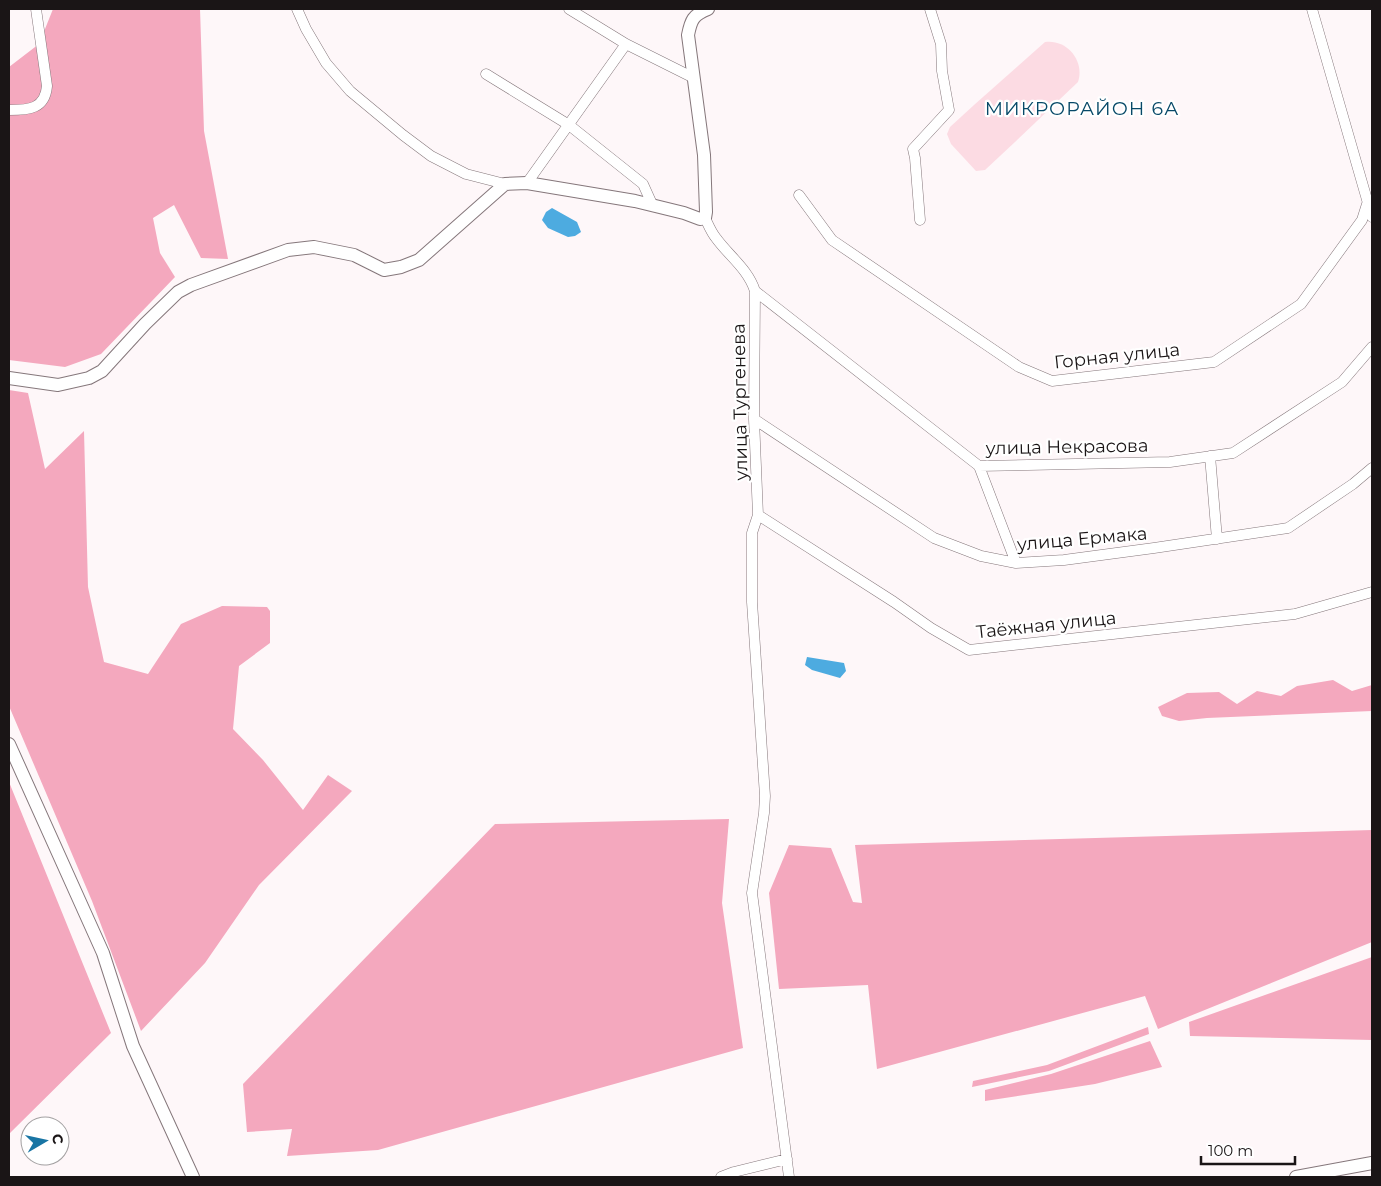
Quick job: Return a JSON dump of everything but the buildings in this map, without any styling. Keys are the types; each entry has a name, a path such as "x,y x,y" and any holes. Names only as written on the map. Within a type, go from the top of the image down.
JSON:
{"main road":[{"path":"9,378 58,385 89,378 102,371 145,324 178,292 191,285 288,250 314,247 354,255 384,270 400,267 419,260 505,184 527,183 652,204 684,212 700,219 704,218 706,212 704,155 688,35 694,12 708,9"},
{"path":"9,744 102,952 133,1046 193,1177"},
{"path":"1296,1177 1372,1163"}],"street":[{"path":"9,110 25,110 35,107 42,102 46,95 48,86 36,9"},
{"path":"297,9 306,29 326,63 350,91 432,156 466,174 505,184"},
{"path":"569,9 626,44 694,78"},
{"path":"920,220 913,149 950,110 942,71 941,44 930,9"},
{"path":"1312,9 1370,200 1372,217"},
{"path":"527,183 626,44"},
{"path":"486,74 569,125 643,184 652,204"},
{"name":"Горная улица","path":"799,195 832,240 1019,367 1052,381 1214,362 1301,304 1362,220 1370,200"},
{"name":"улица Тургенева","path":"704,218 716,238 743,268 752,282 755,291 754,419 758,515 752,533 752,602 766,796 752,893 790,1177"},
{"name":"улица Некрасова","path":"755,291 979,466 1170,462 1233,452 1342,382 1372,347"},
{"name":"улица Ермака","path":"754,419 934,538 980,556 1016,563 1064,560 1288,528 1353,484 1372,468"},
{"path":"1210,456 1217,539"},
{"path":"979,466 1016,563"},
{"name":"Таёжная улица","path":"758,515 969,650 1295,614 1372,592"},
{"path":"721,1177 787,1159"}],"shaded area":[{"path":"53,9 200,9 204,131 228,259 201,258 174,205 153,218 160,253 175,277 101,354 65,367 9,360 9,67 39,44"},
{"path":"1045,42 1060,44 1072,53 1079,66 1078,82 985,170 976,171 951,144 947,134 950,127"},
{"path":"9,390 28,393 45,469 84,431 88,587 104,662 148,674 181,624 222,606 267,607 270,611 270,643 239,666 233,729 263,760 303,810 328,775 352,791 259,885 205,963 141,1031 92,901 9,706"},
{"path":"1333,680 1352,691 1372,685 1372,711 1207,718 1179,721 1162,716 1158,707 1187,693 1219,692 1237,704 1257,691 1281,696 1297,686"},
{"path":"9,782 111,1033 27,1116 20,1116 20,1123 9,1134"},
{"path":"729,819 722,903 743,1048 378,1150 287,1156 292,1129 247,1132 243,1084 495,824"},
{"path":"1372,830 1372,942 1158,1029 1145,996 877,1069 868,985 779,989 769,893 789,845 831,848 853,902 862,903 855,845"},
{"path":"1372,957 1372,1040 1190,1036 1189,1022"},
{"path":"1148,1027 1149,1034 1049,1071 972,1087 973,1081 1047,1065"},
{"path":"1150,1041 1162,1067 1095,1084 985,1101 985,1090 1051,1074"}],"water":[{"path":"552,208 577,222 581,232 575,236 568,237 548,228 542,220 546,212"},
{"path":"807,657 844,663 846,671 840,678 812,670 805,665"}],"district":[{"name":"МИКРОРАЙОН 6А","path":"1082,108"}]}
